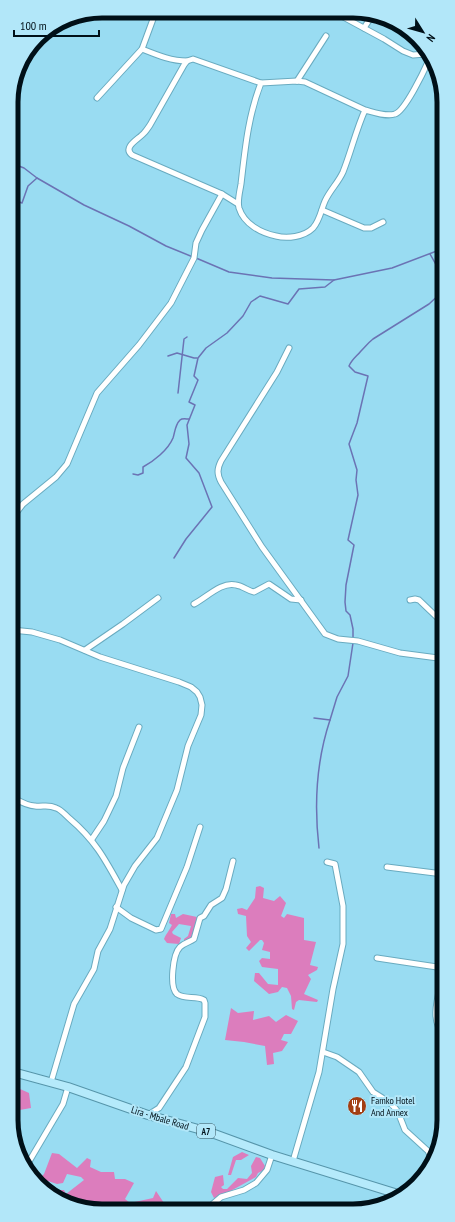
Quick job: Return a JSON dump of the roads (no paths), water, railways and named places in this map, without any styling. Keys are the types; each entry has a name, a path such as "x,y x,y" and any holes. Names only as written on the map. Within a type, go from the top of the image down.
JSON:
{"main road":[{"name":"Lira - Mbale Road","path":"18,1073 68,1087 148,1115 209,1132 272,1155 394,1193"}],"street":[{"path":"97,98 142,49 153,18"},
{"path":"345,18 408,54 419,56 423,55"},
{"path":"364,28 369,20"},
{"path":"297,81 326,36"},
{"path":"142,49 176,61 187,62"},
{"path":"238,204 222,194 132,155 129,152 131,145 144,133 154,119 175,80 187,62 193,59 261,83 297,81 310,84 364,110 387,115 397,114 405,105 427,63"},
{"path":"261,83 250,118 238,204 243,217 251,225 265,233 281,237 299,235 311,230 316,223 329,193 340,180 364,110"},
{"path":"18,510 23,504 56,477 67,464 97,393 144,339 171,303 194,258 196,243 202,230 222,194"},
{"path":"322,210 364,228 371,228 383,222"},
{"path":"289,348 277,372 221,461 218,467 218,474 221,482 262,547 301,600 322,632 338,640 358,641 400,653 437,658"},
{"path":"194,604 222,587 233,584 254,592 269,584 291,599 301,600"},
{"path":"85,650 158,598"},
{"path":"410,600 419,600 437,617"},
{"path":"18,631 44,635 100,657 188,686 199,694 202,705 201,715 188,746 177,790 171,806 157,838 135,866 122,890 110,929 98,952 96,964 91,976 74,1004 51,1082"},
{"path":"92,839 104,821 116,796 123,768 138,728"},
{"path":"18,801 37,807 48,805 62,811 92,839 122,890"},
{"path":"116,907 131,918 156,930 161,929 187,867 200,827"},
{"path":"148,1115 158,1108 185,1070 205,1017 204,1000 198,997 182,996 175,991 174,962 180,947 194,939 200,918 205,916 211,905 222,898 226,889 233,861"},
{"path":"293,1161 319,1072 343,937 343,906 337,867 334,863 327,862"},
{"path":"387,867 437,873"},
{"path":"377,958 437,967"},
{"path":"437,1006 435,1017 437,1022"},
{"path":"323,1052 336,1057 359,1072 373,1092 389,1102 395,1108 405,1130 425,1147 430,1154"},
{"path":"29,1162 63,1104 68,1087"},
{"path":"213,1204 221,1198 244,1190 256,1183 266,1170 272,1155"}],"waterway":[{"path":"18,166 24,168 37,178"},
{"path":"18,202 22,203 28,186 37,178 84,205 129,226 166,246 193,257"},
{"path":"196,258 229,272 272,278 334,280 392,268 437,251"},
{"path":"430,254 437,266"},
{"path":"174,558 186,539 212,507 199,473 186,458 189,444 187,425 195,405 189,402 198,380 194,376 198,358 206,348 227,333 243,316 251,302 260,296 288,304 299,289 325,287 334,280"},
{"path":"353,639 353,629 350,615 346,611 345,602 346,585 354,545 348,540 358,495 356,480 357,470 349,444 357,423 368,376 355,372 349,366 353,359 373,339 429,304 437,297"},
{"path":"178,393 184,339 187,337"},
{"path":"168,356 177,353 197,358"},
{"path":"133,474 138,475 143,473 143,467 168,447 173,438 178,422 183,419 189,419"},
{"path":"314,718 330,720 337,697 348,676 353,643"},
{"path":"319,848 317,832 317,784 325,736 330,720"}],"place":[{"name":"Famko Hotel And Annex","path":"357,1106"}]}
